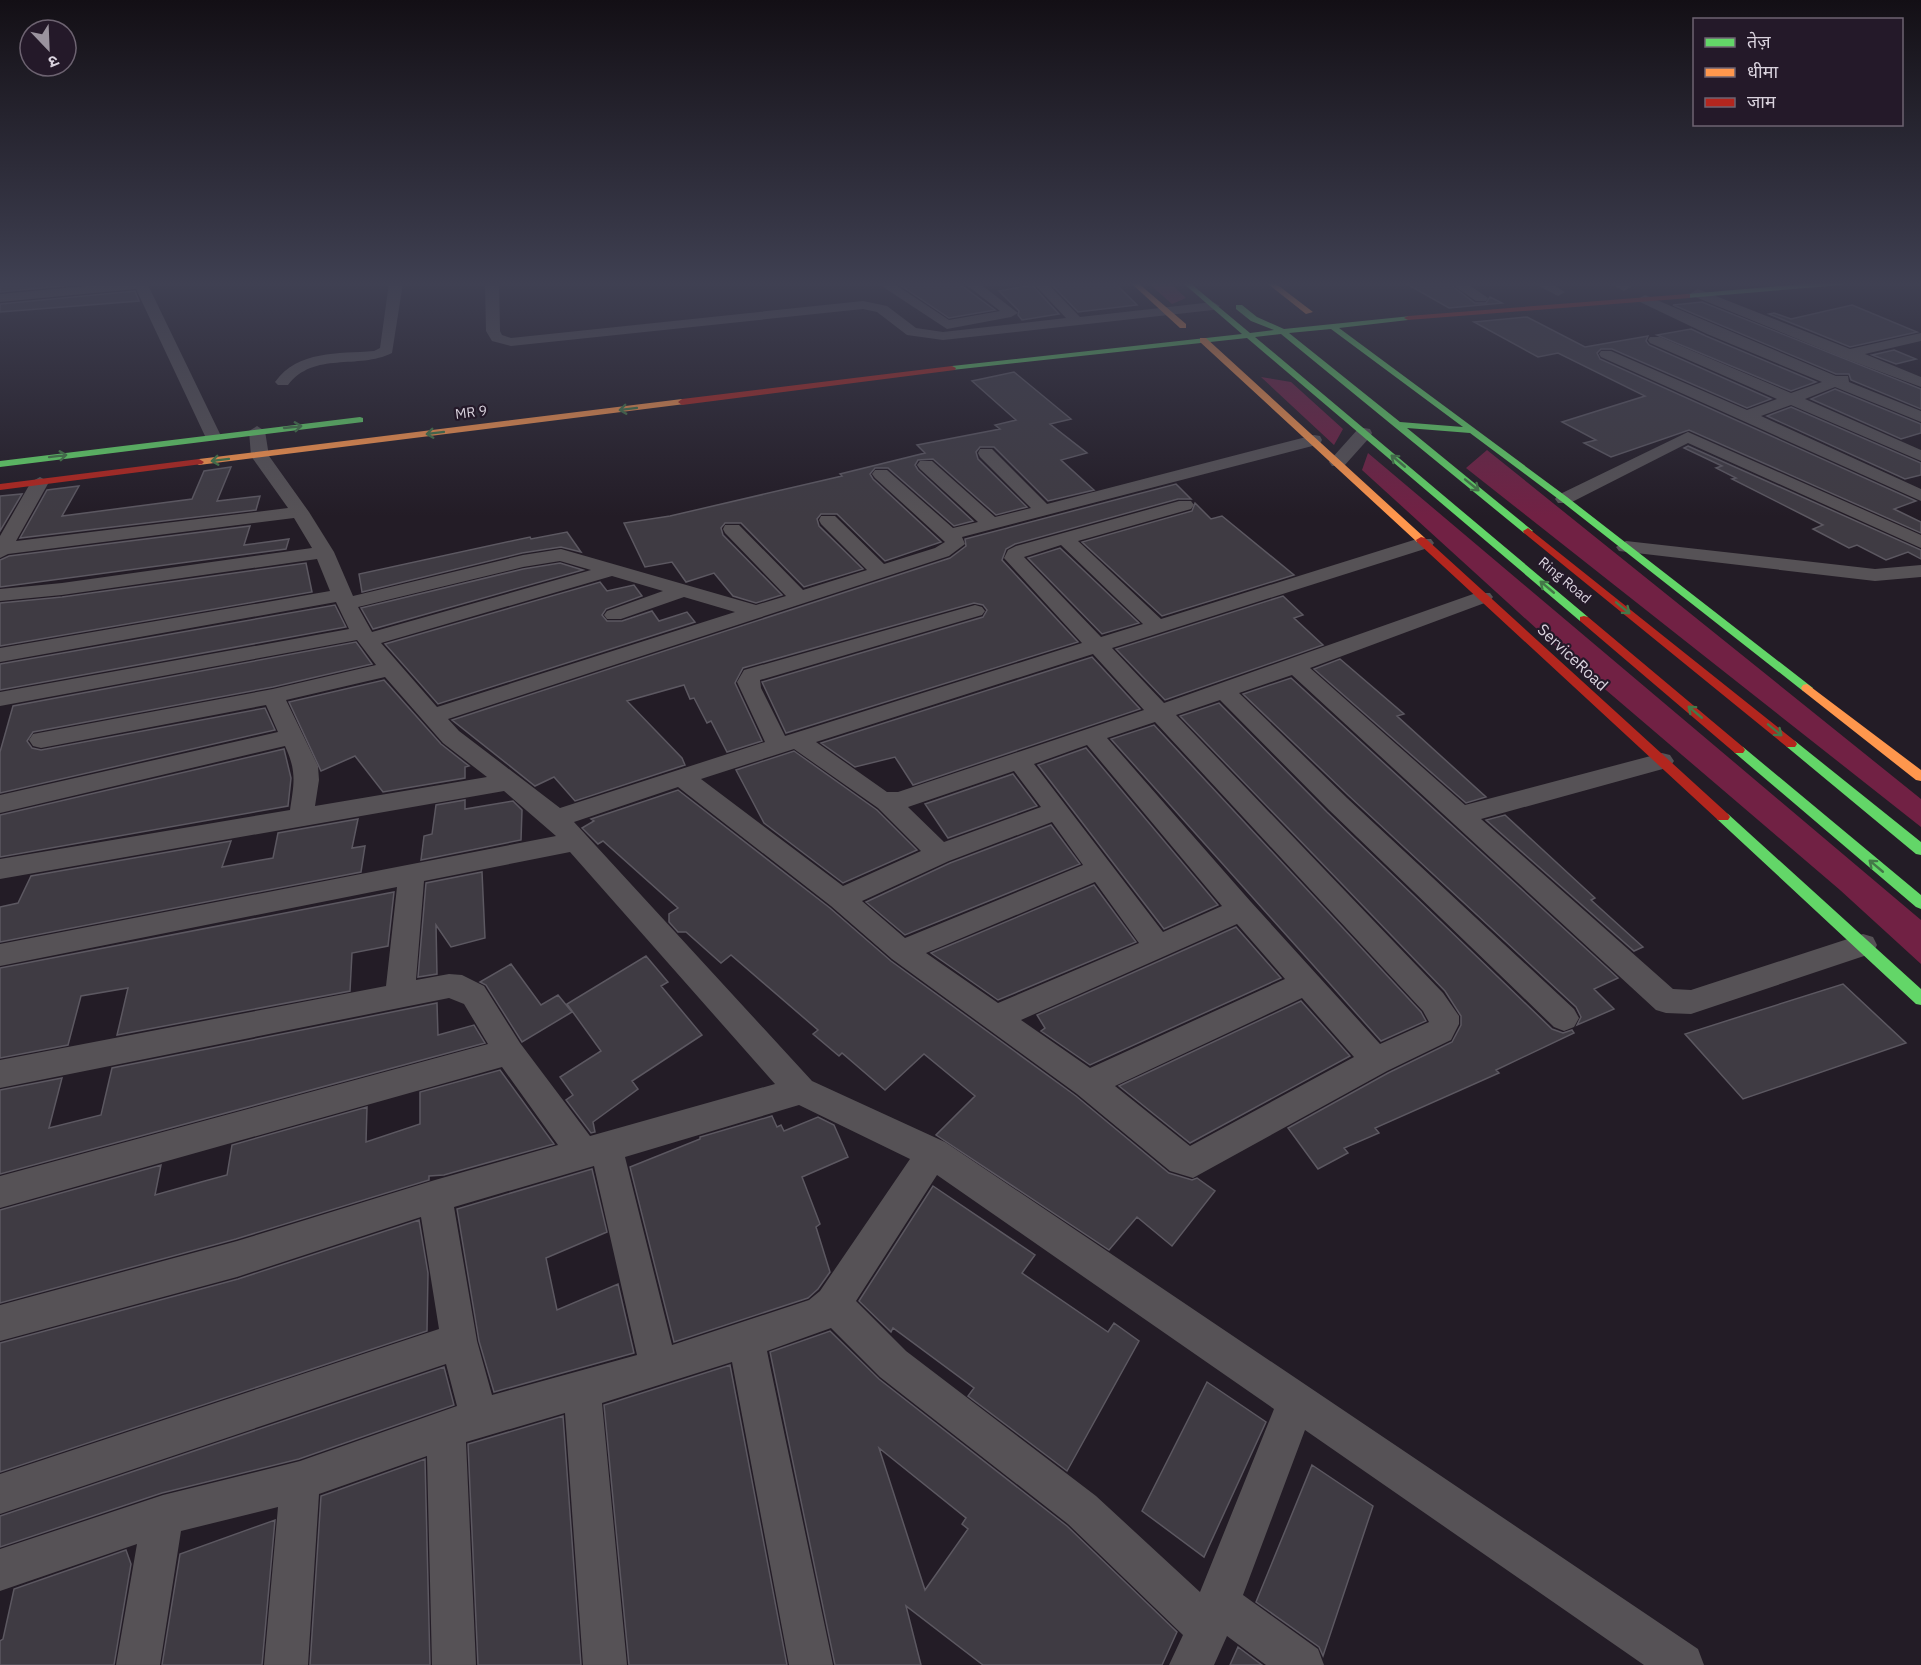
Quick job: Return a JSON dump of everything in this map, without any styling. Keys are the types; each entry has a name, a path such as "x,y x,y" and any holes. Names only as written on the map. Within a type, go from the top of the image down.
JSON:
{"street":[{"path":"177,361 213,436"},
{"path":"283,382 288,372 303,364 330,361"},
{"name":"MR 9","path":"0,464 213,436 259,443 1007,361"},
{"name":"ServiceRoad","path":"1226,361 1921,999"},
{"name":"Ring Road","path":"1279,361 1921,903"},
{"name":"Ring Road","path":"1319,361 1399,425 1449,452 1921,850"},
{"path":"1379,361 1564,499 1921,777"},
{"path":"1621,361 1921,496"},
{"path":"1703,361 1921,456"},
{"path":"1786,361 1921,417"},
{"path":"1864,361 1921,382"},
{"path":"1747,416 1836,381 1880,367"},
{"name":"MR 9","path":"0,487 259,443 375,418"},
{"path":"1399,425 1477,434"},
{"path":"1338,462 1364,432"},
{"path":"1449,452 1477,434"},
{"path":"1564,499 1688,437 1921,542"},
{"path":"949,535 1314,440"},
{"path":"259,443 324,552 365,637 390,669 451,737 567,830 801,1091 933,1153 1682,1665"},
{"path":"986,453 1042,509"},
{"path":"926,465 991,524"},
{"path":"434,716 950,549 955,544 949,535 881,474"},
{"path":"1,550 40,482"},
{"path":"681,777 841,899 902,951 1088,1084 1154,1135 1173,1154 1193,1162 1219,1145 1376,1061 1440,1031 1444,1024 1444,1016 1014,558 1018,552 1185,505"},
{"path":"1,550 300,512"},
{"path":"828,520 880,572"},
{"path":"732,529 798,597"},
{"path":"1065,539 1156,626"},
{"path":"0,955 411,875 567,830 681,777 1424,543"},
{"path":"1626,547 1875,575 1921,571"},
{"path":"0,595 324,552"},
{"path":"0,656 345,599 551,556 575,558 758,612"},
{"path":"0,699 365,637 612,570"},
{"path":"614,615 684,590"},
{"path":"887,802 906,800 1224,691 1483,597"},
{"path":"940,854 887,802 788,743 748,682 752,675 975,610"},
{"path":"1295,666 1666,1001 1691,1002 1863,945"},
{"path":"42,740 273,696 390,669"},
{"path":"1224,691 1338,804 1564,1018"},
{"path":"273,696 306,766 307,780 301,817"},
{"path":"1092,736 1241,910 1376,1061"},
{"path":"0,804 291,737"},
{"path":"1019,761 1058,810 1098,870 1158,947"},
{"path":"1459,816 1662,761"},
{"path":"0,869 510,782"},
{"path":"841,899 940,854 1058,810"},
{"path":"902,951 1098,870"},
{"path":"400,996 411,875"},
{"path":"995,1018 1241,910"},
{"path":"1088,1084 1305,983"},
{"path":"0,1074 449,986 462,987 474,995 509,1052 595,1151 624,1214 659,1368"},
{"path":"0,1192 509,1052"},
{"path":"0,1323 237,1259 435,1196 801,1091"},
{"path":"1,1574 163,1515 300,1481 462,1424 659,1368 819,1315 833,1304 933,1153"},
{"path":"435,1196 459,1341 462,1424 454,1665"},
{"path":"833,1304 893,1364 1082,1510 1213,1616 1302,1665"},
{"path":"0,1494 459,1341"},
{"path":"746,1341 811,1665"},
{"path":"582,1390 605,1665"},
{"path":"1191,1665 1213,1616 1296,1402"},
{"path":"286,1665 300,1481"},
{"path":"138,1665 163,1515"}],"shaded area":[{"path":"1261,377 1291,382 1343,429 1334,445"},
{"path":"1487,450 1921,799 1921,827 1466,468"},
{"path":"1368,453 1921,920 1921,964 1840,890 1572,661 1362,470"}],"building":[{"path":"1574,361 1604,361 1916,501 1894,509 1921,522 1921,533 1689,430 1611,457 1584,443 1596,440 1562,422 1645,396"},
{"path":"1639,361 1684,361 1771,399 1747,408"},
{"path":"1718,361 1765,361 1816,382 1791,391"},
{"path":"1805,361 1850,361 1921,389 1921,409 1851,380 1849,374 1836,374"},
{"path":"1887,361 1909,361 1896,364"},
{"path":"1014,372 1071,419 1050,424 1087,453 1061,460 1094,490 1048,501 994,447 980,447 976,452 978,459 1027,507 996,515 933,459 918,460 915,465 918,470 973,521 954,526 888,468 875,468 870,474 873,479 941,542 885,561 837,514 821,514 817,519 819,526 863,569 804,587 741,523 725,523 721,528 723,535 782,595 756,603 733,596 714,573 686,582 672,562 645,567 624,523 670,516 842,476 840,474 925,453 917,445 1000,429 995,425 1016,420 972,381"},
{"path":"1835,389 1921,424 1921,433 1901,439 1811,399"},
{"path":"1791,407 1921,463 1921,475 1905,479 1767,416"},
{"path":"1688,446 1921,550 1921,559 1908,552 1886,560 1857,545 1849,548 1813,529 1823,525 1732,479 1736,478 1716,468 1722,466 1684,448"},
{"path":"231,467 217,501 260,496 256,510 20,538 47,490 79,486 62,516 192,499 204,471"},
{"path":"1176,484 1191,499 1178,499 1015,544 1006,549 1002,560 1078,642 786,733 762,682 983,617 987,610 983,605 974,603 743,668 735,683 762,741 727,752 711,721 707,723 694,698 690,699 684,685 627,701 682,758 685,765 575,801 554,777 535,786 452,720 950,558 966,546 965,539"},
{"path":"22,494 0,531 0,496"},
{"path":"1195,503 1211,519 1222,516 1294,575 1162,616 1082,542 1192,511"},
{"path":"250,526 244,545 289,539 286,549 0,587 0,560 9,556"},
{"path":"567,532 581,552 561,547 522,553 362,592 359,574 530,537 531,539"},
{"path":"1060,548 1139,623 1102,634 1028,558"},
{"path":"306,563 312,592 0,646 0,603 62,597"},
{"path":"560,563 583,570 373,629 361,608 523,569"},
{"path":"600,582 607,591 634,585 642,596 606,609 602,615 607,621 622,621 652,611 659,621 687,612 695,622 438,704 385,644"},
{"path":"1283,596 1303,615 1294,618 1323,645 1165,700 1116,649"},
{"path":"335,605 346,627 0,690 0,664"},
{"path":"356,642 372,664 273,687 33,732 27,741 32,748 41,750 265,708 275,730 0,793 0,752 13,706"},
{"path":"1092,657 1140,709 913,785 895,757 855,767 821,743"},
{"path":"1340,659 1404,714 1397,716 1486,797 1466,803 1314,669"},
{"path":"1291,678 1618,978 1594,989 1614,1009 1577,1025 1581,1017 1576,1007 1243,694"},
{"path":"384,680 441,744 469,766 465,767 465,778 383,792 355,756 321,771 289,702"},
{"path":"1219,703 1327,812 1552,1029 1563,1033 1572,1030 1574,1033 1496,1070 1499,1073 1375,1128 1379,1133 1344,1148 1348,1153 1318,1169 1288,1128 1388,1073 1452,1042 1461,1025 1461,1016 1445,991 1180,716"},
{"path":"1154,725 1421,1012 1426,1021 1381,1041 1111,739"},
{"path":"1086,748 1218,905 1164,929 1038,765"},
{"path":"284,749 291,778 288,806 0,857 0,815"},
{"path":"794,751 877,810 917,850 843,883 764,823 736,770"},
{"path":"1013,774 1037,806 948,838 925,804"},
{"path":"678,790 830,908 891,961 1076,1096 1169,1173 1192,1180 1197,1178 1215,1191 1172,1246 1137,1217 1109,1250 936,1135 975,1096 924,1054 885,1090 842,1053 839,1056 813,1034 818,1030 731,955 721,963 686,932 678,932 669,922 669,914 678,908 603,841 598,844 582,828 594,821 591,819"},
{"path":"465,800 465,809 513,801 522,810 521,840 421,860 424,836 432,834 436,805"},
{"path":"1505,815 1595,898 1591,900 1643,947 1634,951 1486,820"},
{"path":"358,819 352,848 365,846 361,872 0,942 0,907 18,903 31,876 231,841 222,867 273,858 278,833"},
{"path":"1051,825 1080,864 905,935 866,902 950,863"},
{"path":"482,872 485,938 451,947 436,925 437,974 418,977 426,883"},
{"path":"1094,885 1136,942 998,1000 931,953"},
{"path":"394,892 388,946 352,953 350,991 117,1035 128,988 81,996 68,1045 0,1058 0,968"},
{"path":"1236,927 1281,978 1090,1065 1041,1031 1045,1028 1037,1015"},
{"path":"646,956 668,982 661,986 702,1035 632,1081 638,1089 593,1122 595,1132 591,1133 566,1100 573,1095 560,1077 601,1051 567,1004"},
{"path":"511,964 541,1005 558,995 572,1012 522,1042 486,985 480,982"},
{"path":"1843,984 1906,1043 1743,1099 1685,1034"},
{"path":"1301,1001 1350,1056 1190,1143 1119,1086"},
{"path":"437,1003 438,1035 474,1025 485,1043 0,1174 0,1090 62,1078 49,1128 101,1115 112,1068"},
{"path":"500,1070 554,1144 444,1175 429,1176 429,1180 236,1239 0,1303 0,1210 161,1165 155,1195 227,1175 232,1145 367,1107 366,1142 420,1124 420,1092"},
{"path":"772,1116 777,1127 781,1125 784,1131 818,1117 834,1125 848,1157 802,1177 820,1224 816,1227 830,1272 818,1289 808,1298 674,1342 630,1167 700,1139 700,1137"},
{"path":"592,1169 607,1232 546,1258 557,1310 618,1284 634,1353 494,1392 479,1341 457,1209"},
{"path":"933,1186 1035,1255 1022,1273 1108,1332 1114,1323 1139,1341 1067,1471 968,1396 974,1388 893,1328 891,1332 859,1301"},
{"path":"419,1220 428,1273 427,1331 0,1472 0,1343 238,1279"},
{"path":"830,1331 879,1379 1067,1526 1177,1632 1162,1665 983,1665 906,1606 921,1665 835,1665 770,1352","holes":["879,1448 966,1518 962,1524 968,1529 925,1590"]},
{"path":"730,1365 787,1665 629,1665 604,1405"},
{"path":"444,1367 454,1405 299,1459 162,1493 0,1547 0,1516"},
{"path":"1207,1382 1266,1422 1204,1557 1142,1511"},
{"path":"563,1416 581,1665 478,1665 468,1444"},
{"path":"425,1459 430,1665 310,1665 321,1496"},
{"path":"1312,1465 1373,1506 1323,1656 1319,1647 1256,1602"},
{"path":"275,1520 262,1665 162,1665 180,1554"},
{"path":"126,1550 131,1564 114,1665 0,1665 0,1641 3,1639 14,1589"},
{"path":"1238,1647 1262,1665 1230,1665"}],"traffic: fast":[{"path":"952,368 1019,361"},
{"path":"1278,361 1584,619"},
{"path":"1319,361 1528,531"},
{"path":"1379,361 1564,499 1807,688"},
{"path":"0,464 360,420"},
{"path":"1399,425 1474,431"},
{"path":"1791,744 1921,850"},
{"path":"1739,750 1921,903"},
{"path":"1723,817 1921,999"}],"traffic: slow":[{"path":"1226,361 1421,540"},
{"path":"199,462 682,402"},
{"path":"1807,688 1921,777"}],"traffic: jam":[{"path":"682,402 952,368"},
{"path":"0,487 199,462"},
{"path":"1528,531 1791,744"},
{"path":"1421,540 1723,817"},
{"path":"1584,619 1739,750"}]}
